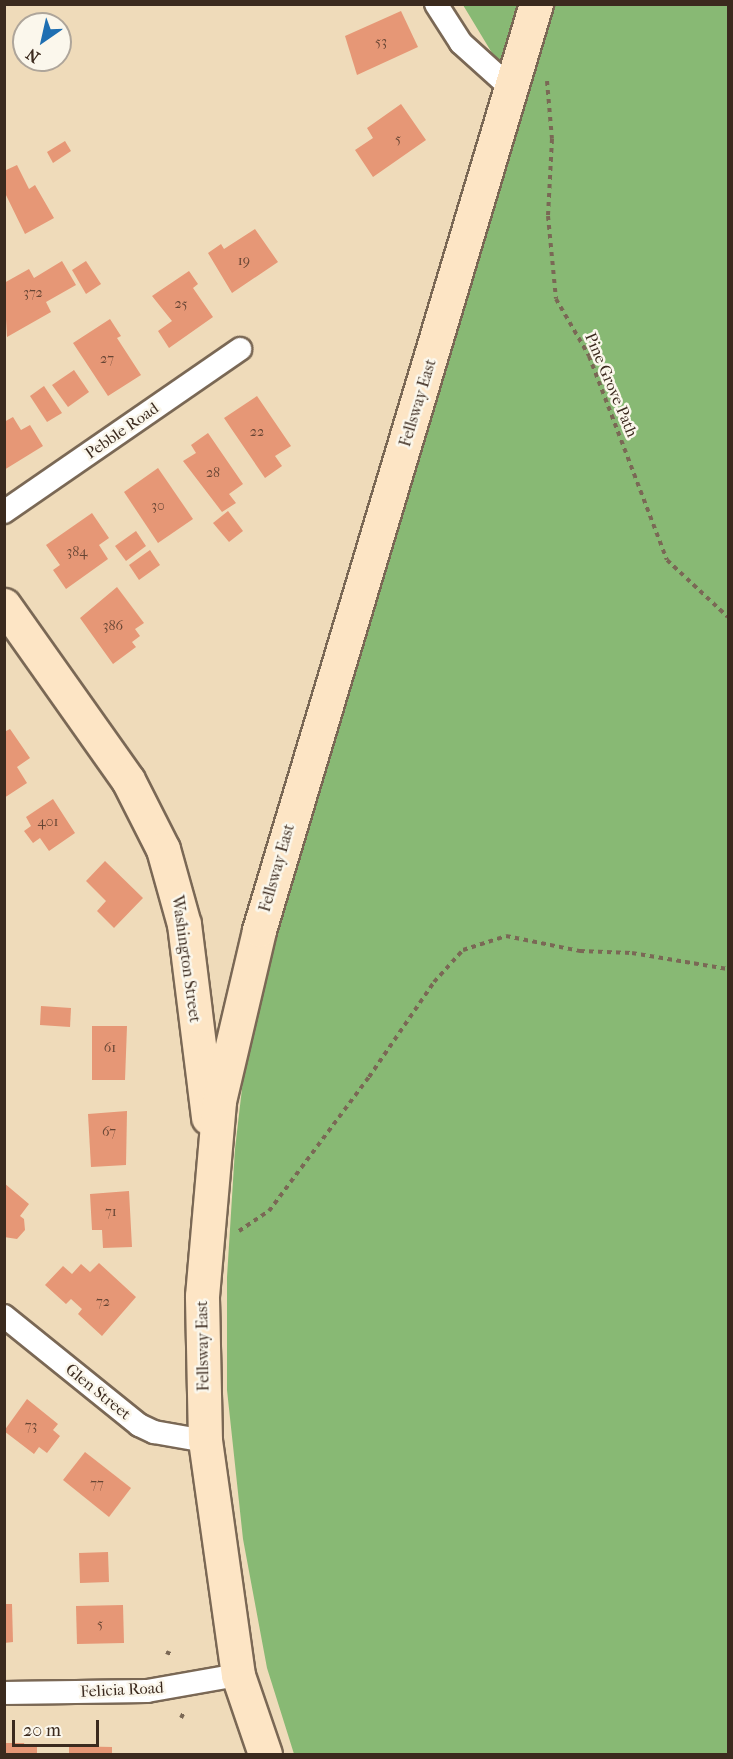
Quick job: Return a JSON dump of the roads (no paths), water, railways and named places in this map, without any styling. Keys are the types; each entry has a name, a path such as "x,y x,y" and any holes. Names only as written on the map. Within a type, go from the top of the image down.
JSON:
{"main road":[{"name":"Fellsway East","path":"265,1755 238,1675 205,1442 204,1254 212,1147 219,1101 259,930 536,4"},
{"name":"Washington Street","path":"4,605 128,780 163,849 184,924 212,1147"}],"street":[{"path":"436,4 461,44 511,88"},
{"name":"Pebble Road","path":"4,512 240,350"},
{"name":"Glen Street","path":"4,1316 139,1425 205,1442"},
{"name":"Felicia Road","path":"4,1693 147,1691 238,1675"}]}
